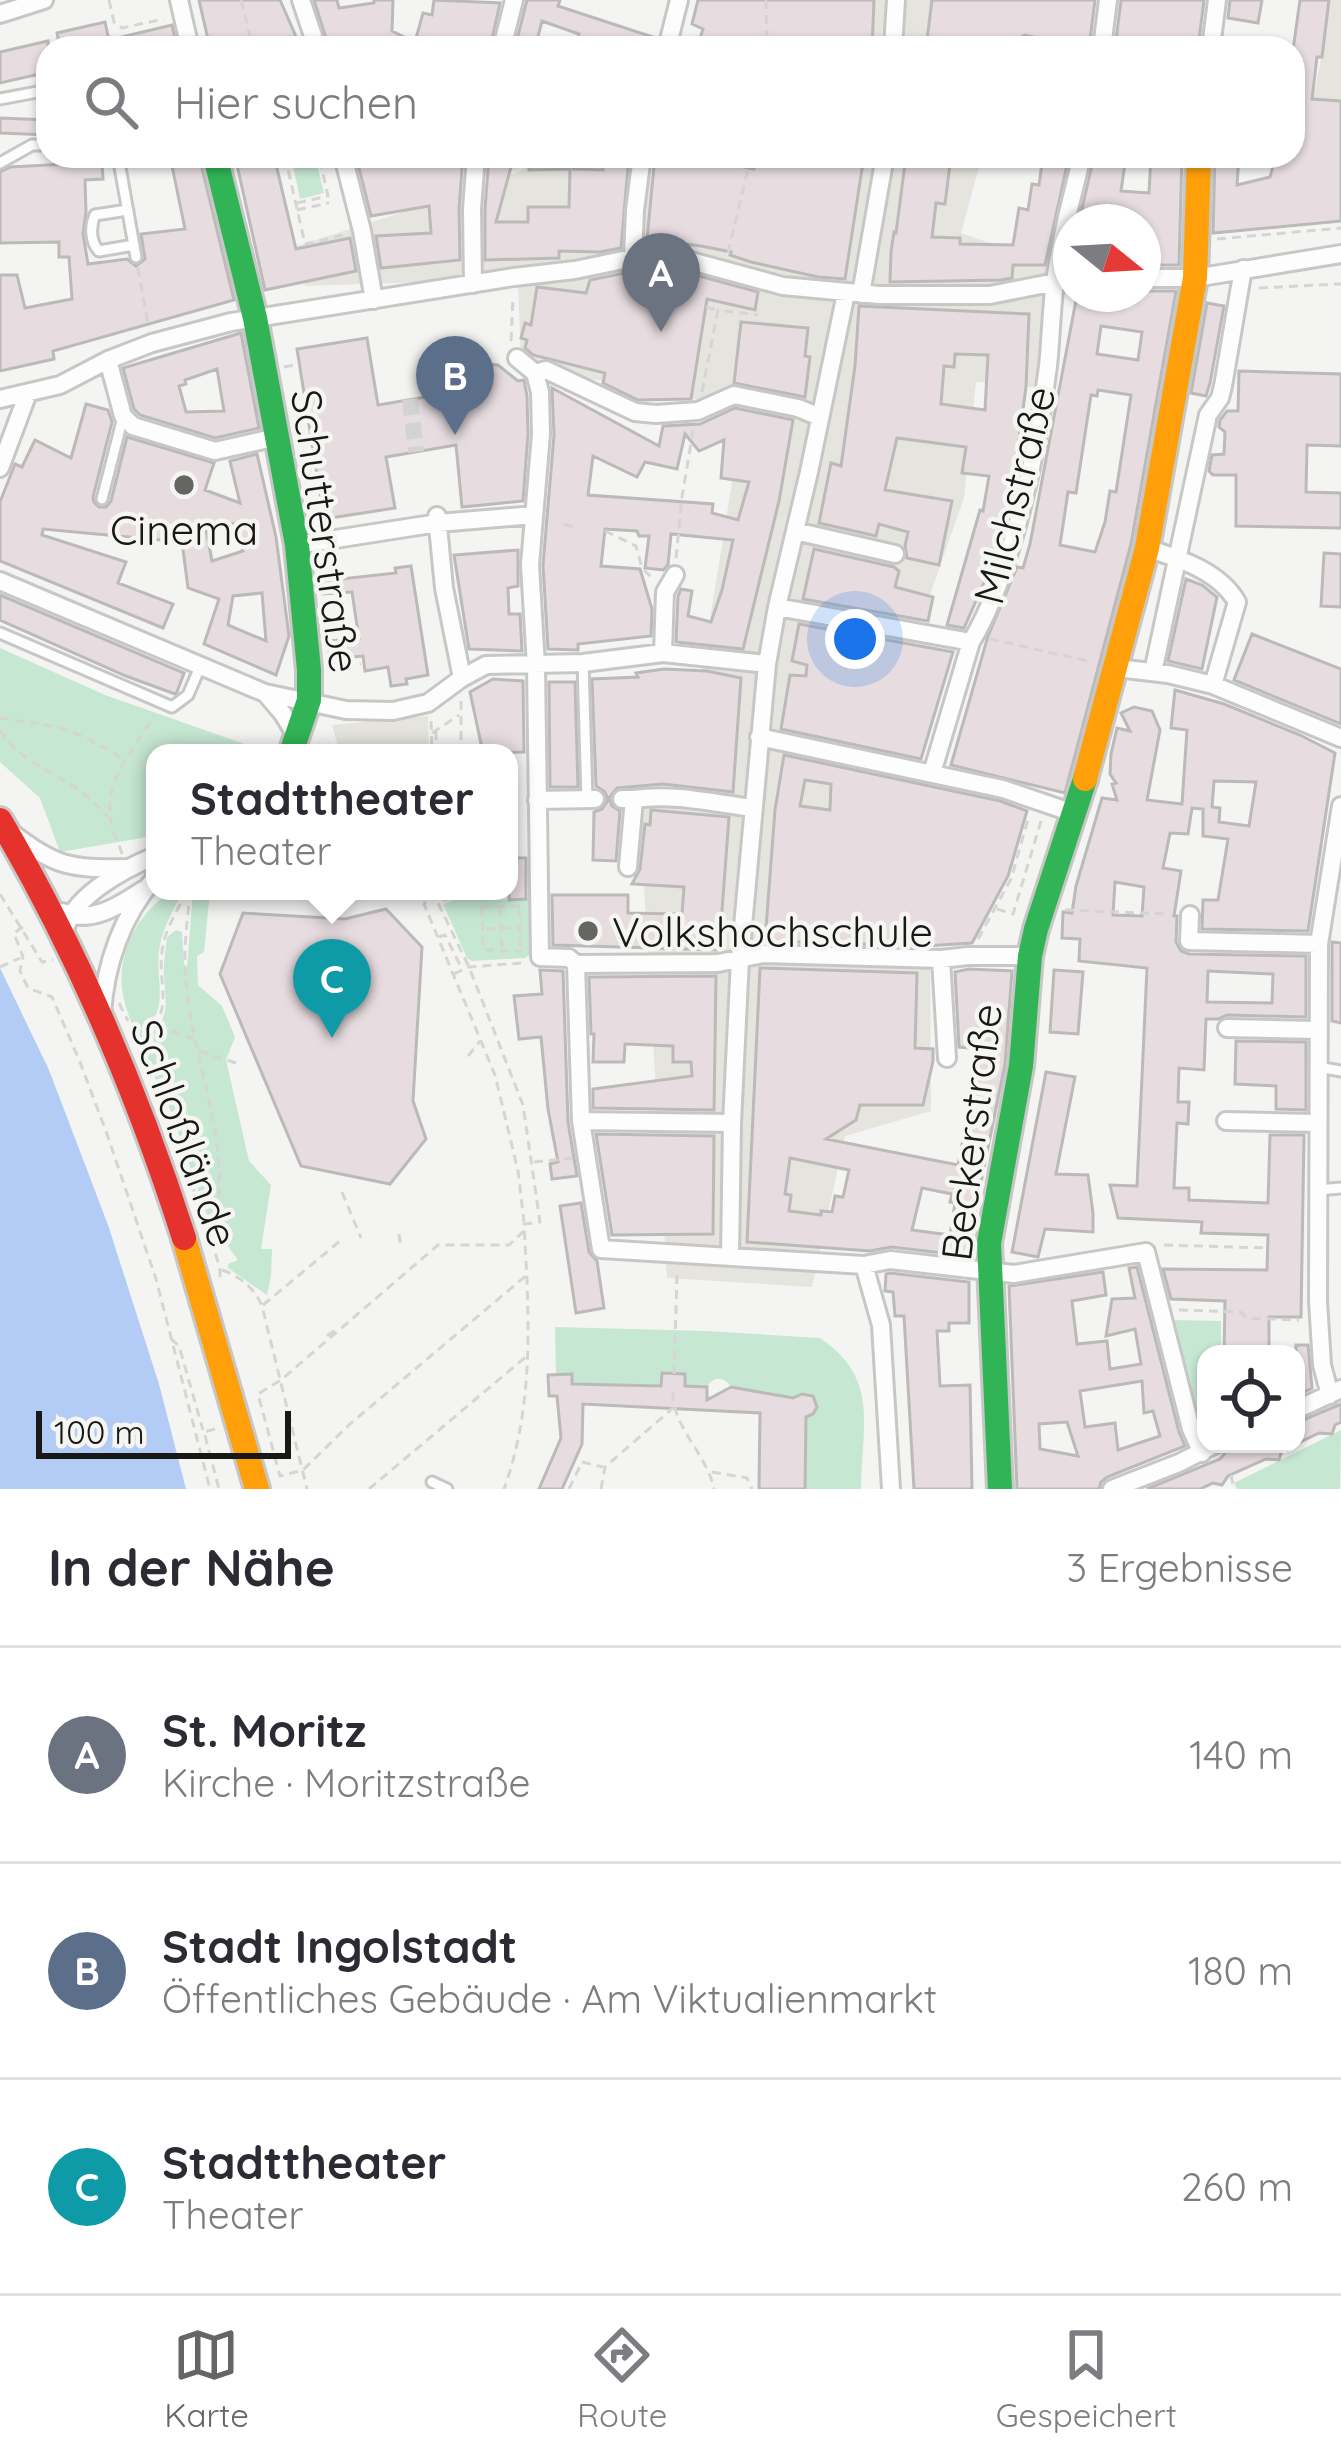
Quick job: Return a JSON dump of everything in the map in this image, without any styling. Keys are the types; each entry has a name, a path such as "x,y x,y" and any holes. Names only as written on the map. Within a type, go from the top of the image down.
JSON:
{"street":[{"path":"0,14 44,0"},
{"path":"301,0 312,36"},
{"path":"505,36 514,0"},
{"path":"670,36 679,0"},
{"path":"894,36 896,0"},
{"path":"1104,36 1108,0"},
{"path":"1212,36 1217,0"},
{"name":"Schutterstraße","path":"217,168 255,318 297,545 309,700 296,744"},
{"path":"334,168 362,231 374,300"},
{"path":"473,284 475,168"},
{"path":"633,258 640,168"},
{"path":"730,1257 740,958 767,664 820,417 862,294 882,168"},
{"name":"Milchstraße","path":"1075,204 1080,168"},
{"name":"Beckerstraße","path":"1000,1489 979,1269 989,1244 1021,1066 1030,956 1076,814 1147,548 1195,278 1199,168"},
{"path":"1161,278 1195,278 1341,254"},
{"path":"0,399 60,385 152,343 255,318 633,258 656,256 724,268 783,286 862,294 990,295 1053,282"},
{"path":"1154,672 1208,415 1223,386 1243,269"},
{"name":"Milchstraße","path":"928,772 966,641 980,626 1004,566 1034,450 1057,312"},
{"path":"517,358 535,374 540,392 530,565 539,665 540,906 535,959 569,958 576,964 718,963 763,954 941,959 1030,956"},
{"path":"108,360 123,416 133,426 215,451 277,437"},
{"path":"535,374 546,370 635,412 698,411 734,395 820,417"},
{"path":"0,468 28,394"},
{"path":"297,545 534,512"},
{"path":"438,524 444,588 462,678"},
{"path":"795,531 895,554"},
{"path":"1147,548 1223,580 1238,602 1214,685"},
{"path":"663,653 664,592 675,575"},
{"path":"0,580 265,693 332,708 393,711 428,704 486,665 583,663 663,653 767,664"},
{"path":"777,608 966,641"},
{"path":"1117,668 1214,685 1341,738"},
{"path":"265,693 283,714 294,744"},
{"path":"759,737 1003,789 1076,814"},
{"path":"628,867 628,799 651,796 752,808"},
{"path":"537,800 591,799"},
{"path":"1305,1406 1336,1392 1322,1366 1317,1124 1319,944 1341,811"},
{"path":"2,823 51,860 78,869 127,868"},
{"name":"Schloßlände","path":"2,823 66,927 113,1041 166,1182 266,1484"},
{"path":"66,927 81,902 146,860"},
{"path":"66,927 111,910 146,886"},
{"path":"102,1017 118,938 146,890"},
{"path":"1190,915 1189,941 1319,944"},
{"path":"941,959 947,1058"},
{"path":"576,964 581,1121 601,1249 864,1265 890,1260 1014,1274 1146,1252 1191,1429 1197,1435"},
{"path":"1227,1028 1318,1030"},
{"path":"1226,1120 1317,1124"},
{"path":"581,1121 732,1123"},
{"path":"864,1265 881,1325 891,1489"},
{"path":"1112,1489 1197,1453"}],"lane":[{"path":"0,99 36,92"},
{"path":"0,163 36,145"},
{"path":"120,168 128,210 135,251 100,251 93,242 95,215 128,210"},
{"path":"102,499 123,416"},
{"path":"0,633 172,706 188,695 200,667"},
{"path":"583,663 591,799"},
{"path":"1318,1067 1341,1071"},
{"path":"1317,1190 1341,1189"},
{"path":"432,1482 447,1489"}],"path":[{"path":"109,0 114,22 122,28 181,8"},
{"path":"241,0 250,36"},
{"path":"766,0 767,36"},
{"path":"288,168 305,244 362,231"},
{"path":"296,206 328,196 330,168"},
{"path":"724,268 748,168"},
{"path":"1196,241 1341,228"},
{"path":"135,251 152,343"},
{"path":"514,277 511,340 517,358"},
{"path":"1240,290 1341,284"},
{"path":"706,307 758,315"},
{"path":"675,575 682,497 718,310"},
{"path":"512,328 523,330"},
{"path":"564,524 579,529"},
{"path":"605,531 636,546 642,568"},
{"path":"966,641 989,639 1117,668"},
{"path":"328,667 362,664"},
{"path":"110,818 114,784 160,703"},
{"path":"156,723 160,717"},
{"path":"434,731 460,717 461,744"},
{"path":"0,718 85,736 125,760"},
{"path":"431,724 434,744"},
{"path":"0,730 38,769 90,797 110,818 127,868"},
{"path":"995,908 1013,914 1040,802"},
{"path":"968,956 1011,879 1040,802"},
{"path":"0,894 42,962"},
{"path":"142,1037 160,1019 163,944 184,900"},
{"path":"188,900 185,967 217,1154 220,1193 212,1239 220,1282"},
{"path":"428,900 424,904 437,938 495,1075 518,1171 528,1274 529,1354 524,1416 504,1489"},
{"path":"442,900 438,902 523,1106 540,1222 524,1224"},
{"path":"482,900 484,950 520,949 535,959"},
{"path":"519,906 520,949"},
{"path":"482,907 540,906"},
{"path":"500,907 502,950"},
{"path":"1040,919 1190,915"},
{"path":"23,927 14,933 23,957 20,971 28,988 52,997 80,1061 156,1279 210,1489"},
{"path":"483,929 520,927"},
{"path":"437,938 445,934 466,968"},
{"path":"0,967 23,957"},
{"path":"454,974 466,968 535,959"},
{"path":"155,1026 195,1039"},
{"path":"468,1056 482,1040"},
{"path":"198,1051 236,1064"},
{"path":"532,1162 587,1157"},
{"path":"342,1192 361,1238"},
{"path":"524,1231 509,1246 438,1245 258,1394 280,1476 303,1470 350,1424 528,1274"},
{"path":"399,1234 401,1249"},
{"path":"262,1306 340,1241 342,1254"},
{"path":"1146,1252 1163,1245 1268,1248"},
{"path":"674,1374 677,1254"},
{"path":"220,1269 257,1293 307,1489"},
{"path":"1160,1309 1319,1320"},
{"path":"327,1336 335,1330"},
{"path":"170,1339 179,1346 219,1489"},
{"path":"369,1489 529,1354"},
{"path":"251,1392 266,1484"},
{"path":"673,1392 673,1408 710,1472 714,1489"},
{"path":"601,1489 605,1467 673,1408"},
{"path":"204,1432 217,1429"},
{"path":"568,1489 582,1462 605,1467"},
{"path":"710,1472 747,1478 752,1489"},
{"path":"1231,1474 1234,1489"}],"shaded area":[{"path":"812,0 1022,0 1013,36 806,36"},
{"path":"1300,0 1341,0 1341,101 1313,99 1321,58 1305,56 1305,36 1295,36"},
{"path":"528,168 609,168 778,203 784,168 979,168 961,233 1050,264 1039,388 976,382 964,498 874,754 929,765 931,1111 845,1136 812,1287 667,1278 639,802 681,798 744,409 521,365 518,279 305,286 297,246"},
{"path":"428,716 429,744 337,744 332,725"}],"green space":[{"path":"294,168 318,168 324,193 300,199"},
{"path":"0,648 105,695 244,744 146,744 146,836 60,852 40,798 0,762"},
{"path":"535,898 534,951 525,958 472,961 443,904"},
{"path":"160,900 178,900 160,945 159,1003 141,1033 144,1039 165,1012 167,937 176,930 182,932 187,968 192,900 209,900 204,952 197,956 198,985 222,1006 235,1037 226,1060 249,1161 271,1185 261,1249 272,1249 267,1295 228,1268 238,1260 209,1221 165,1095 125,1003 124,959 133,932"},
{"path":"1172,1320 1221,1321 1221,1345 1197,1345 1197,1420"},
{"path":"555,1327 820,1338 852,1370 860,1388 864,1425 861,1489 805,1489 806,1417 817,1407 808,1395 794,1399 731,1387 719,1379 707,1387 685,1386 685,1374 662,1373 661,1386 572,1384 571,1374 556,1375"},
{"path":"1341,1430 1340,1489 1237,1489 1234,1483 1295,1453 1305,1453 1305,1448"}],"water":[{"path":"0,968 49,1070 108,1225 159,1384 186,1489 0,1489"}],"building":[{"path":"199,0 280,0 296,36 207,36"},
{"path":"314,0 337,0 339,8 393,0 392,31 402,36 325,36"},
{"path":"434,0 500,3 493,36 417,36 423,13 432,15"},
{"path":"527,0 560,0 558,6 650,36 578,36 542,21 538,36 518,36"},
{"path":"698,0 874,0 872,36 701,36 703,29 692,24"},
{"path":"932,0 1095,0 1090,36 928,36"},
{"path":"1121,0 1204,0 1200,36 1116,36"},
{"path":"1230,0 1262,0 1258,23 1228,18"},
{"path":"1300,0 1329,0 1312,99 1341,101 1341,221 1213,233 1215,168 1238,168 1237,185 1270,177 1273,168 1305,168 1305,36 1295,36"},
{"path":"105,22 108,36 58,36"},
{"path":"172,25 174,36 126,36"},
{"path":"36,44 36,75 0,83 0,52"},
{"path":"0,118 36,120 36,134 0,133"},
{"path":"36,166 102,168 103,179 85,180 83,234 88,264 127,259 136,266 145,259 141,234 185,229 172,168 202,168 234,300 53,351 54,359 0,371 0,275 17,275 25,308 72,299 69,257 59,257 59,242 0,243 0,172"},
{"path":"238,168 277,168 296,249 350,238 356,271 265,290"},
{"path":"359,168 462,168 460,260 381,268 376,236 431,233 429,206 371,216"},
{"path":"488,168 511,168 496,222 528,222 528,207 569,207 570,169 529,168 628,168 621,248 559,251 559,258 485,260"},
{"path":"654,168 862,168 845,279 751,262 731,252 647,239"},
{"path":"904,168 950,168 945,204 936,203 932,237 960,238 960,244 1013,245 1019,208 1028,210 1032,184 1039,185 1041,168 1066,168 1058,204 1053,204 1045,265 1013,265 1012,278 890,282"},
{"path":"1091,168 1124,168 1121,191 1149,193 1150,168 1182,168 1179,265 1161,265 1161,204 1083,204"},
{"path":"656,270 688,273 758,292 755,310 707,299 691,399 638,400 603,383 605,373 533,355 525,348 527,340 521,338 525,323 531,325 537,287 586,293 590,280"},
{"path":"1161,291 1176,291 1131,544 1065,793 951,765 988,636 1030,544 1074,312 1161,312","holes":["1101,326 1142,332 1138,360 1097,354","1098,390 1131,395 1116,492 1110,491 1095,552 1060,545 1068,492 1076,493 1091,395 1097,396"]},
{"path":"1207,303 1224,306 1206,396 1191,393"},
{"path":"859,306 1029,314 1026,387 1011,497 987,576 964,628 947,625 983,511 989,476 962,473 966,447 897,438 885,490 952,501 939,565 907,558 908,532 879,524 876,536 819,523 831,463 841,466","holes":["955,354 988,355 985,410 941,404 944,366 954,367"]},
{"path":"741,322 808,328 805,397 734,383"},
{"path":"241,333 259,428 215,438 140,415 134,409 123,368","holes":["217,369 224,411 186,412 179,386"]},
{"path":"367,338 378,405 438,395 450,375 473,363 498,365 518,381 524,380 528,434 523,501 462,507 456,445 386,457 395,508 324,519 297,349"},
{"path":"1239,371 1341,374 1341,446 1307,445 1306,492 1341,493 1341,528 1236,526 1236,475 1209,471 1212,455 1224,454 1220,420 1227,411 1238,411"},
{"path":"552,388 659,446 663,426 700,424 735,408 793,420 779,501 743,649 676,642 681,589 692,591 688,616 711,622 733,540 671,534 668,565 663,570 645,568 649,536 605,529 601,566 640,569 652,609 651,636 578,644 578,650 548,649 543,565 554,435","holes":["685,434 699,451 724,440 721,478 749,482 738,520 712,513 713,504 588,495 593,456 637,477 645,462 677,469"]},
{"path":"86,404 108,410 112,422 93,497 99,507 111,501 127,437 214,463 205,490 240,503 230,461 257,454 276,537 289,636 276,675 204,644 219,599 188,588 182,542 43,529 42,535 126,562 118,583 173,604 163,628 0,561 0,502 15,464 22,467 35,440 71,458","holes":["236,523 243,551 212,561 206,529","262,593 266,641 228,625 233,596"]},
{"path":"814,549 894,567 899,571 895,587 933,597 928,621 803,599"},
{"path":"518,550 518,586 508,588 509,614 520,614 522,651 469,649 454,555"},
{"path":"1324,553 1341,554 1341,607 1321,606"},
{"path":"411,566 428,675 391,686 388,667 365,671 363,656 330,659 328,641 359,639 352,592 323,594 322,581 396,573 395,568"},
{"path":"1186,579 1217,597 1202,669 1168,661"},
{"path":"0,595 184,673 177,692 126,676 0,620"},
{"path":"799,624 953,652 921,759 781,729 790,675 806,676 807,665 792,661"},
{"path":"1252,634 1341,669 1341,724 1234,680"},
{"path":"664,669 741,678 733,792 663,784 617,788 609,798 620,811 616,861 593,860 594,812 608,800 596,786 592,679 638,677 636,673"},
{"path":"493,679 523,681 524,752 518,752 518,744 481,744 470,692"},
{"path":"549,682 575,682 578,787 550,787"},
{"path":"1175,690 1224,704 1335,753 1308,931 1202,929 1203,900 1218,900 1228,839 1203,836 1203,809 1192,808 1188,834 1170,833 1163,868 1181,871 1174,916 1181,951 1306,956 1306,1017 1206,1019 1204,1070 1179,1068 1178,1102 1189,1102 1188,1124 1177,1123 1174,1188 1189,1188 1189,1200 1268,1203 1270,1135 1304,1135 1301,1317 1269,1317 1269,1345 1224,1345 1225,1301 1171,1299 1163,1269 1267,1270 1268,1235 1201,1233 1202,1222 1118,1218 1110,1185 1137,1186 1147,968 1079,961 1080,939 1062,938 1063,912 1072,913 1102,798 1117,800 1111,754 1117,728 1130,731 1121,713 1134,707 1152,711 1160,730 1147,800 1182,804 1187,730 1171,728","holes":["1214,781 1256,782 1249,826 1219,822 1220,808 1212,807","1115,882 1144,887 1142,916 1113,915","1208,971 1273,974 1272,1003 1207,1002"]},
{"path":"784,755 1000,801 1027,811 1008,876 972,943 925,946 765,941","holes":["805,780 831,784 830,810 800,806"]},
{"path":"651,810 729,817 719,950 553,945 552,895 628,895 628,913 682,914 684,887 632,884 640,869"},
{"path":"518,858 526,858 526,899 518,899"},
{"path":"386,909 422,947 413,1101 426,1139 390,1184 301,1166 220,974 243,913 345,919"},
{"path":"1332,942 1341,943 1341,1023 1332,1021"},
{"path":"760,968 917,973 915,1048 933,1049 923,1105 860,1105 856,1120 826,1139 958,1165 981,1049 959,1047 955,972 1012,971 1005,1064 969,1256 891,1247 870,1251 747,1242","holes":["790,1158 849,1170 843,1197 835,1196 832,1212 789,1211 791,1195 785,1194","922,1188 952,1194 950,1235 912,1230"]},
{"path":"540,970 563,971 568,1122 577,1176 552,1179 550,1164 558,1162 541,1037 519,1039 514,996 542,994"},
{"path":"1054,970 1083,972 1078,1034 1050,1032"},
{"path":"716,976 714,1110 593,1108 593,1089 692,1076 691,1062 673,1062 673,1046 625,1044 624,1062 593,1062 589,977"},
{"path":"1236,1041 1306,1042 1306,1110 1276,1109 1276,1086 1235,1084"},
{"path":"1046,1072 1075,1077 1056,1174 1088,1175 1093,1232 1045,1229 1038,1257 1012,1252"},
{"path":"596,1134 714,1136 713,1234 612,1235"},
{"path":"581,1203 604,1308 576,1313 560,1206"},
{"path":"1137,1267 1185,1446 1107,1477 1099,1489 1017,1489 1009,1286 1103,1272 1106,1295 1072,1301 1077,1344 1107,1341 1110,1369 1141,1364 1135,1329 1106,1336 1112,1299 1135,1298 1129,1268","holes":["1142,1381 1144,1413 1153,1411 1160,1436 1118,1450 1115,1423 1085,1427 1080,1391","1067,1422 1078,1456 1040,1449 1039,1424"]},
{"path":"890,1273 969,1282 969,1323 949,1323 949,1331 937,1331 940,1386 970,1385 972,1489 914,1489 904,1316 895,1316 893,1292 885,1291"},
{"path":"1305,1345 1308,1345 1312,1388 1305,1392"},
{"path":"662,1373 685,1374 685,1386 707,1387 707,1400 731,1387 793,1398 813,1396 817,1407 806,1417 805,1489 759,1489 760,1413 583,1404 582,1444 562,1489 539,1489 561,1438 557,1396 549,1396 548,1375 572,1374 572,1384 661,1386"},
{"path":"1341,1404 1341,1422 1332,1434 1319,1433 1305,1440 1305,1419"},
{"path":"1225,1453 1281,1453 1279,1460 1266,1459 1228,1476 1222,1485 1147,1489"}],"tunnel":[{"path":"410,399 416,452"}],"traffic: fast":[{"path":"218,168 255,318 297,545 309,700 294,744"},
{"path":"1000,1489 989,1243 1021,1066 1030,956 1085,779"}],"traffic: slow":[{"path":"1085,779 1147,548 1195,278 1199,168"},
{"path":"184,1238 257,1489"}],"traffic: jam":[{"path":"0,820 104,1023 184,1238"}],"place":[{"name":"St. Moritz","path":"661,332"},
{"name":"Stadt Ingolstadt","path":"455,435"},
{"name":"Cinema","path":"184,485"},
{"name":"Volkshochschule","path":"588,931"},
{"name":"Stadttheater","path":"332,1038"}]}
